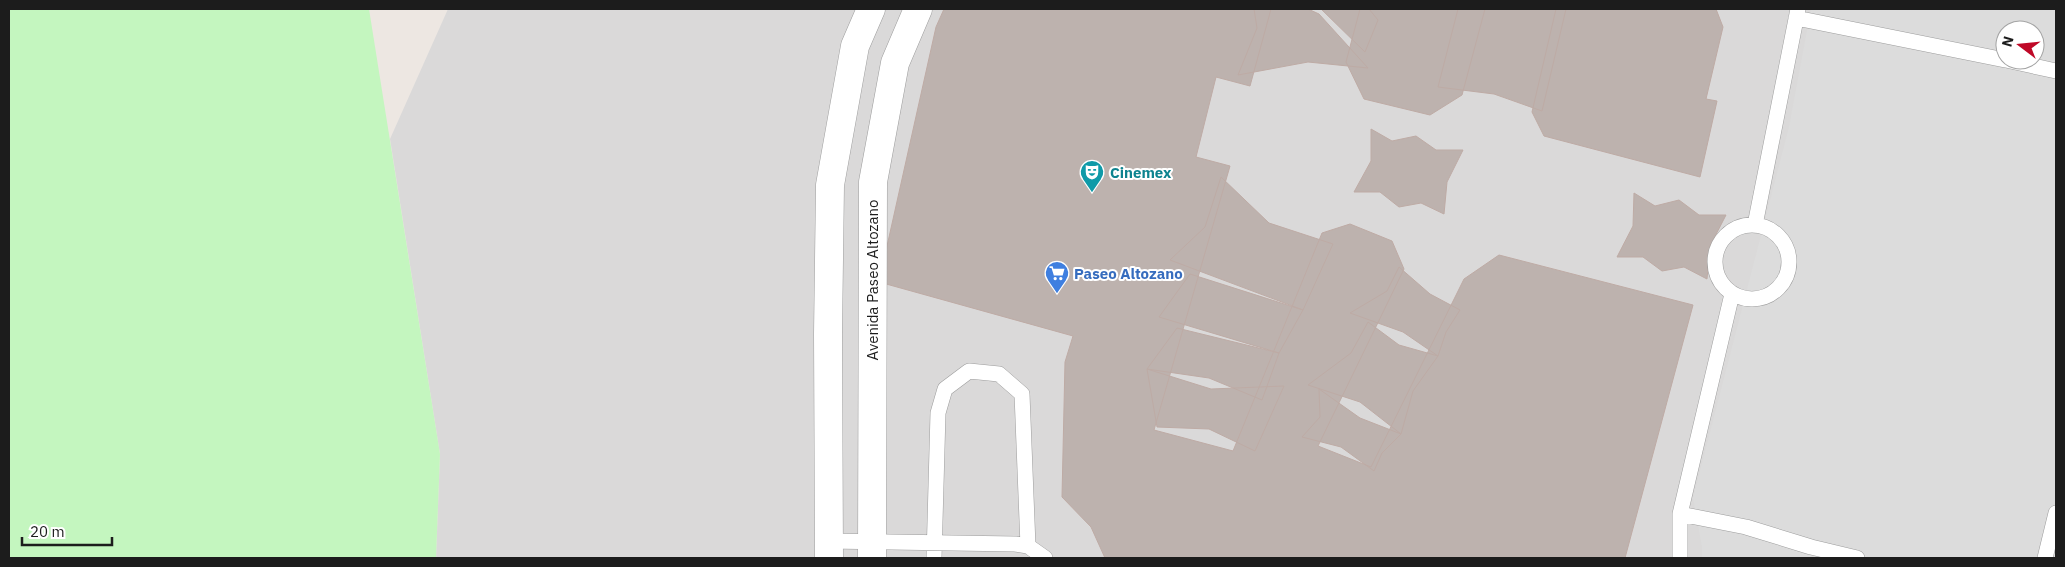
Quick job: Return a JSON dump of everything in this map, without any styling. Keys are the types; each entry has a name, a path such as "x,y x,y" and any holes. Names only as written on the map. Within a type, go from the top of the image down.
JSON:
{"street":[{"path":"829,550 828,334 830,185 856,46 871,9"},
{"name":"Avenida Paseo Altozano","path":"872,550 873,182 895,63 918,9"}],"lane":[{"path":"1754,225 1797,13 1995,58"},
{"path":"1748,224 1763,226 1774,231 1782,239 1789,257 1787,274 1775,290 1758,299 1745,299 1732,294 1719,280 1714,266 1716,252 1722,239 1735,228 1748,224"},
{"path":"1680,558 1680,514 1732,294"},
{"path":"934,558 938,413 945,389 969,372 999,374 1022,394 1028,546"},
{"path":"1680,514 1746,528 1857,558"},
{"path":"2049,555 2056,514"},
{"path":"829,550 872,550 934,542 1028,546 1045,558"}],"shaded area":[{"path":"448,9 2056,9 2056,558 436,558 440,454 390,139"},
{"path":"1811,9 2056,9 2056,558 1702,558 1702,547 1693,498 1789,127"}],"green space":[{"path":"9,9 369,9 440,454 436,558 9,558"}],"building":[{"name":"Paseo Altozano","path":"944,9 1271,9 1250,86 1216,77 1196,157 1230,166 1154,430 1233,451 1322,233 1350,224 1392,241 1404,269 1318,446 1371,467 1464,279 1499,255 1693,305 1625,558 1105,558 1091,527 1062,497 1065,362 1073,336 879,282 936,27"},
{"path":"1254,9 1308,9 1319,14 1368,68 1308,62 1238,75 1257,28"},
{"path":"1321,9 1369,9 1378,20 1365,52"},
{"path":"1360,9 1485,9 1462,95 1430,115 1364,99 1346,62"},
{"path":"1458,9 1566,9 1542,111 1494,94 1438,87"},
{"path":"1556,9 1716,9 1723,27 1706,99 1717,101 1700,177 1544,136 1532,112"},
{"path":"1371,129 1392,141 1416,136 1436,150 1463,150 1447,182 1444,214 1421,203 1399,207 1380,192 1354,192 1371,161"},
{"path":"1221,177 1269,223 1333,244 1303,310 1170,260 1205,227"},
{"path":"1634,193 1655,206 1679,200 1699,215 1726,215 1710,246 1707,279 1684,267 1662,271 1643,257 1617,257 1633,226"},
{"path":"1399,267 1430,294 1460,310 1446,332 1438,356 1403,332 1350,313 1387,291"},
{"path":"1190,274 1303,310 1279,353 1159,317"},
{"path":"1368,322 1399,345 1438,356 1413,391 1401,434 1360,402 1308,385 1351,353"},
{"path":"1177,328 1279,353 1262,400 1209,378 1147,369"},
{"path":"1147,369 1211,389 1284,386 1255,451 1209,429 1157,427"},
{"path":"1319,389 1360,418 1401,434 1382,453 1374,471 1341,447 1302,437 1320,417"}],"place":[{"name":"Cinemex","path":"1092,193"},
{"name":"Paseo Altozano","path":"1057,294"}]}
